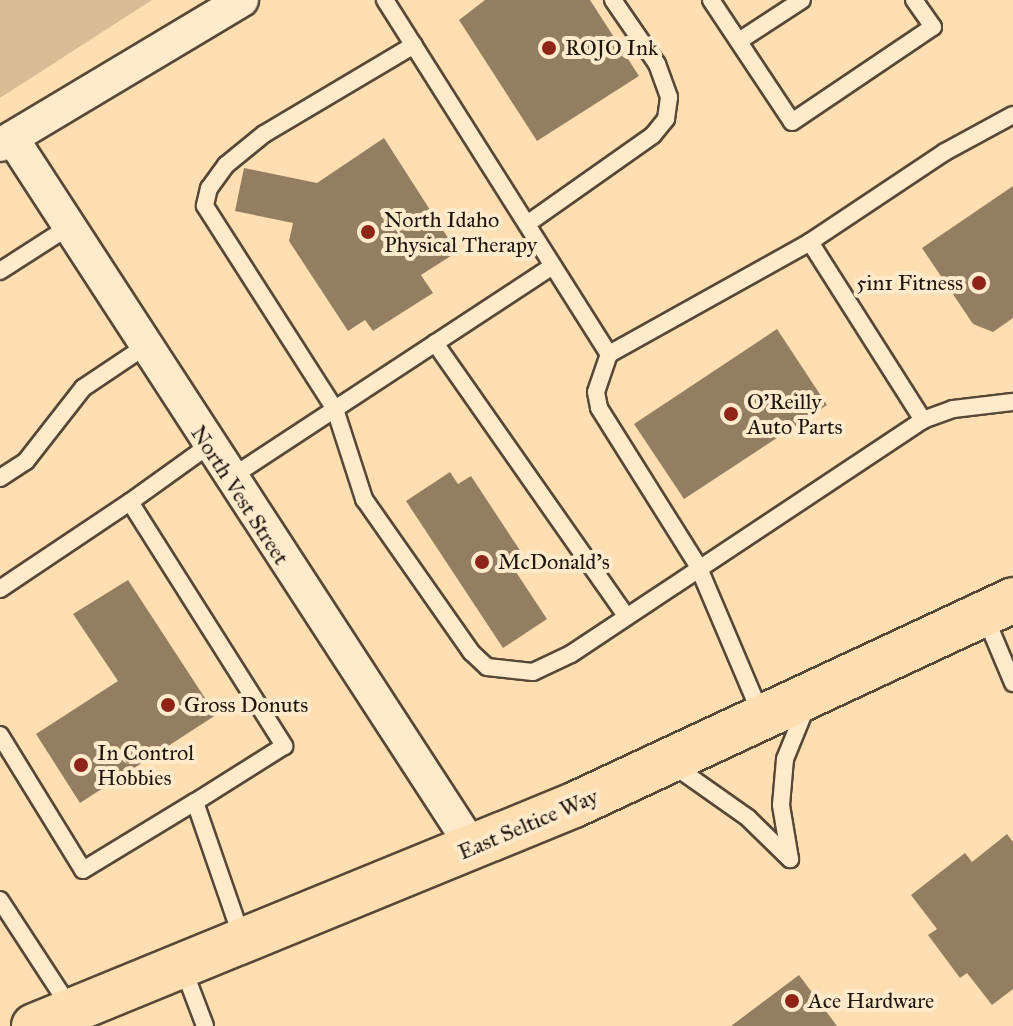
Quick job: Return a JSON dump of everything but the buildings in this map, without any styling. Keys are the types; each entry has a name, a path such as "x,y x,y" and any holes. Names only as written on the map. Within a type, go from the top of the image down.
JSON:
{"main road":[{"name":"East Seltice Way","path":"52,1018 473,848 669,762 999,607"}],"street":[{"path":"6,142 242,0"},
{"name":"North Vest Street","path":"6,142 70,226 208,446 473,848"}],"lane":[{"path":"385,0 609,354"},
{"path":"527,224 653,135 666,119 669,97 657,64 613,0"},
{"path":"711,0 792,122 933,27 914,0"},
{"path":"739,41 802,0"},
{"path":"414,45 264,134 226,165 205,206 335,409 364,499 471,652 487,667 533,672 626,616 923,420 953,409 1013,402"},
{"path":"763,718 698,566 599,408 596,392 609,354 810,242 945,152 1013,115"},
{"path":"0,271 70,226"},
{"path":"810,242 923,420"},
{"path":"229,478 553,266"},
{"path":"435,343 626,616"},
{"path":"0,478 26,461 83,388 144,347"},
{"path":"0,589 208,446"},
{"path":"0,735 83,870 284,746 130,502"},
{"path":"999,607 1013,683"},
{"path":"669,762 748,818 790,859 781,805 785,759 811,696"},
{"path":"195,802 243,940"},
{"path":"0,900 52,1018"},
{"path":"183,967 205,1026"}],"shaded area":[{"path":"0,0 152,0 0,98"}],"place":[{"name":"ROJO Ink","path":"549,48"},
{"name":"North Idaho Physical Therapy","path":"368,232"},
{"name":"5in1 Fitness","path":"979,283"},
{"name":"O'Reilly Auto Parts","path":"731,414"},
{"name":"McDonald's","path":"482,562"},
{"name":"Gross Donuts","path":"168,705"},
{"name":"In Control Hobbies","path":"81,765"},
{"name":"Ace Hardware","path":"792,1001"}]}
